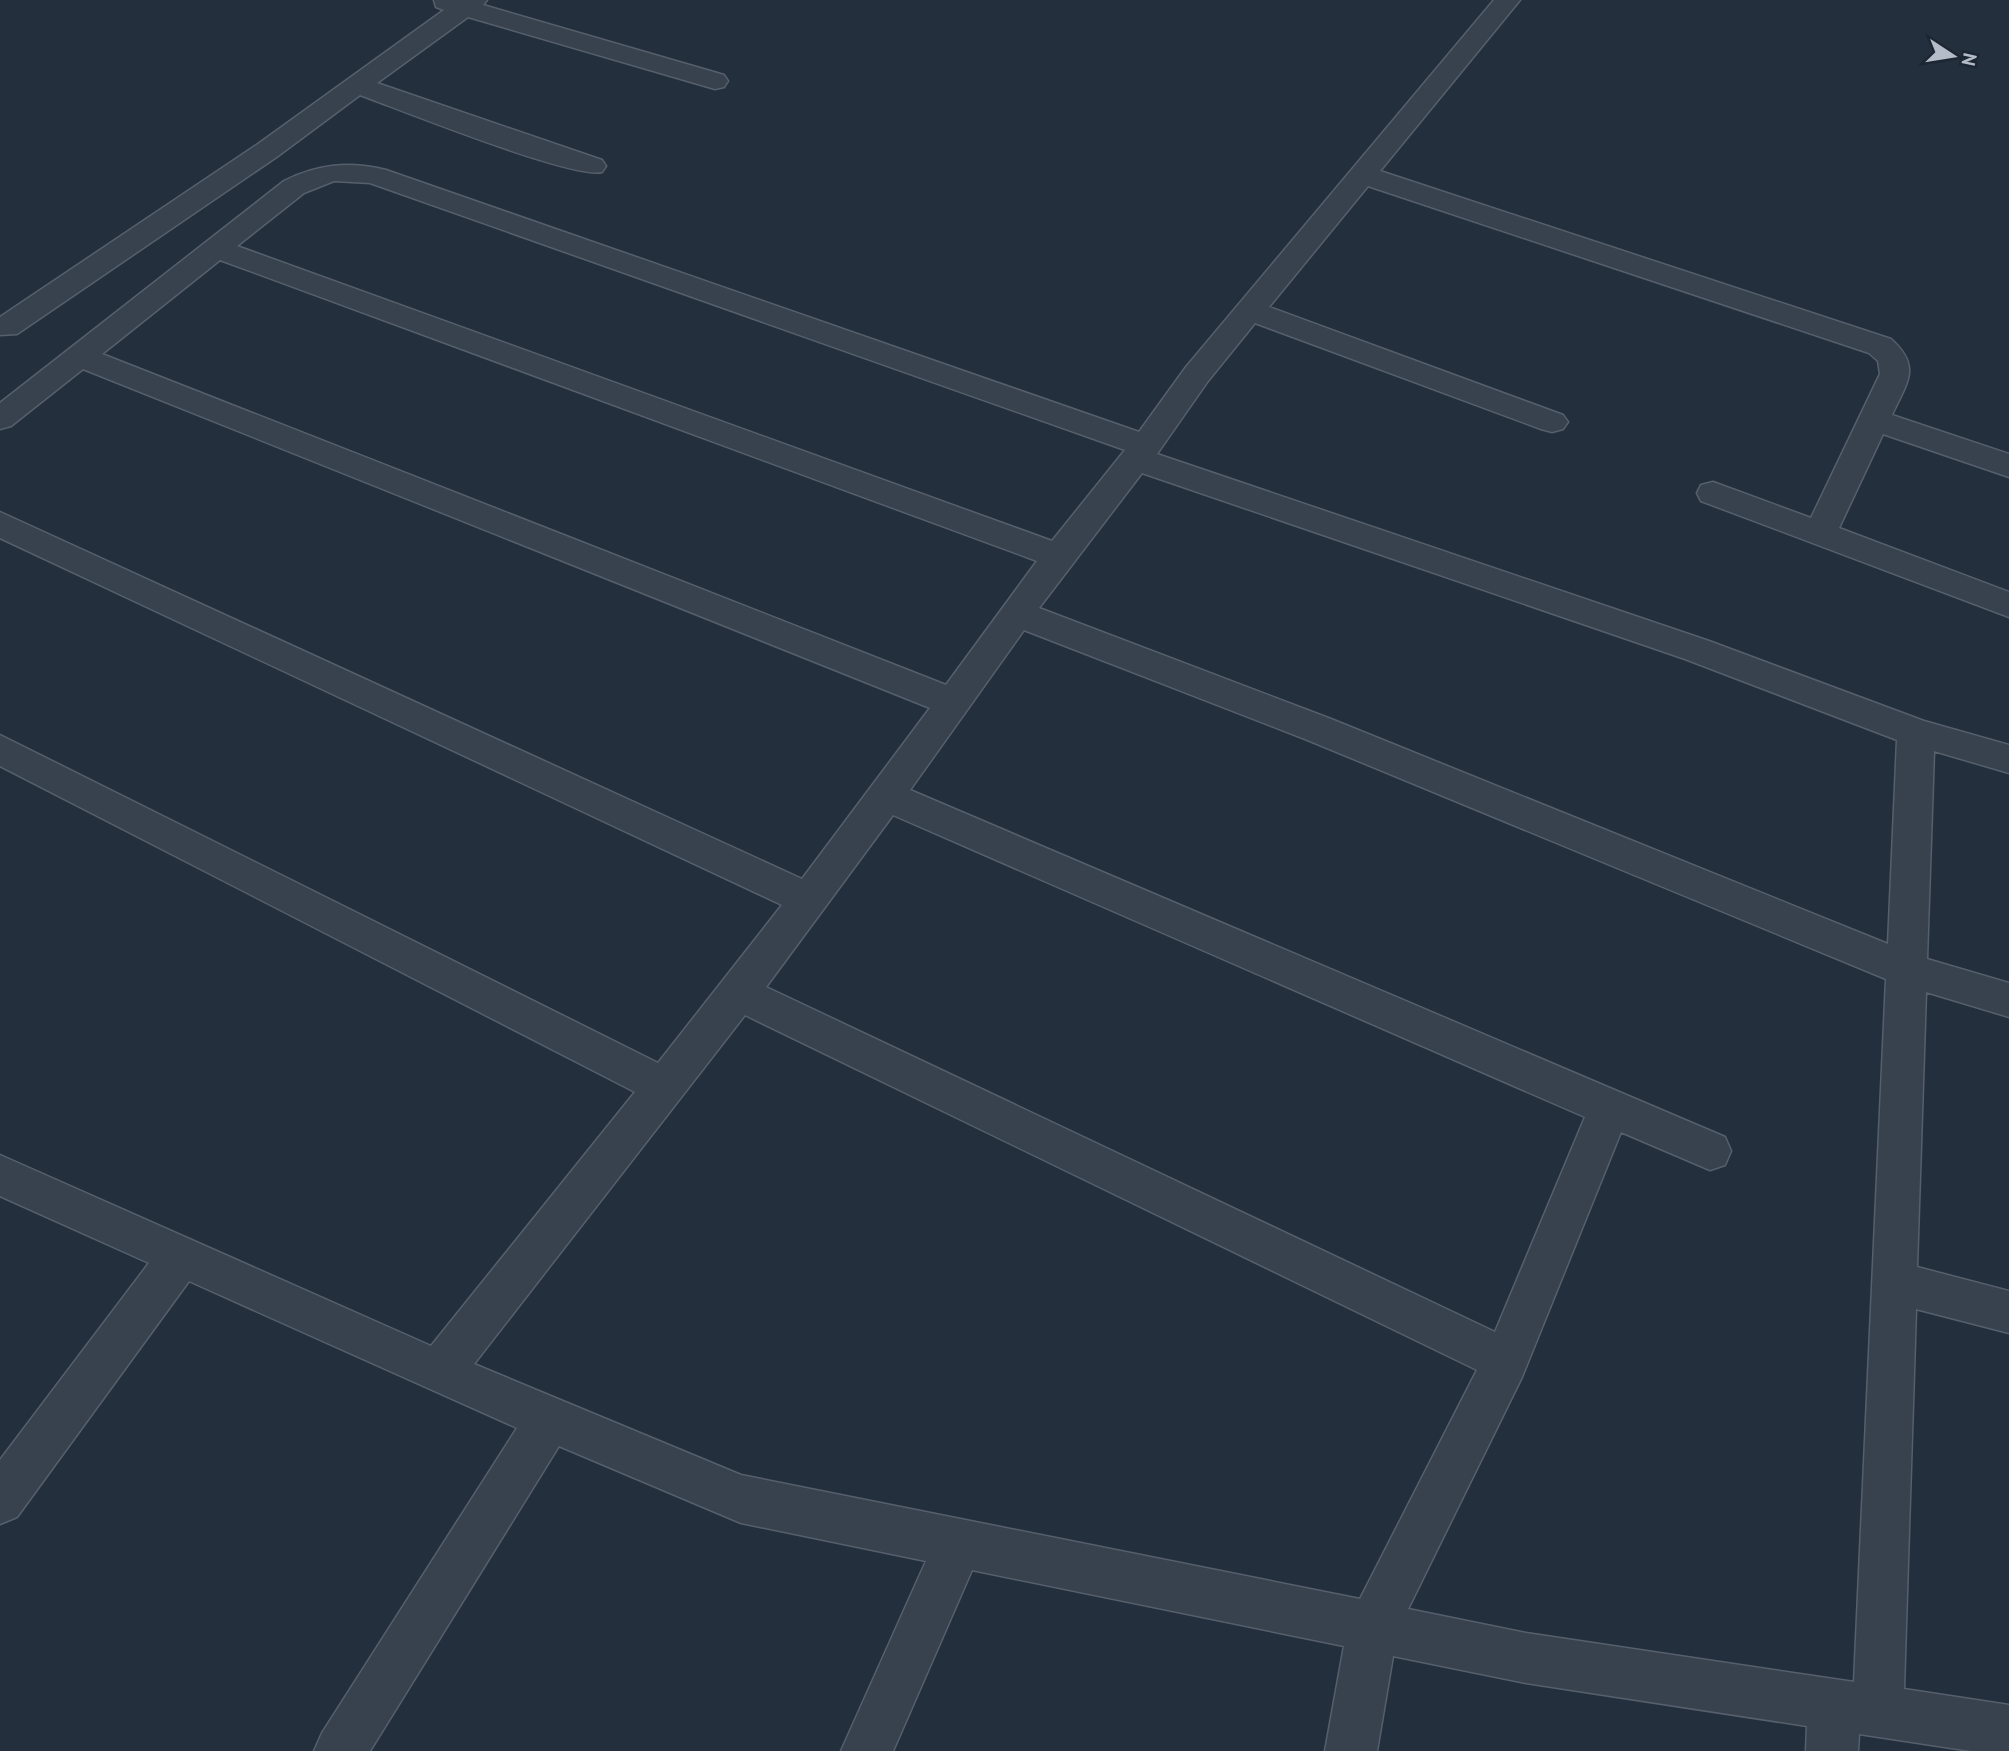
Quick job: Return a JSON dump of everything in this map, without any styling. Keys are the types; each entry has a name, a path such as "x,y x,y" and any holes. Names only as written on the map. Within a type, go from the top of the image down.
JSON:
{"street":[{"path":"439,1372 810,900 1058,556 1141,453 1197,374 1507,0"},
{"path":"6,327 268,150 357,85 459,2 715,81"},
{"path":"357,85 556,156 592,166"},
{"path":"0,419 294,187 315,175 355,171 1697,650 1916,732 2009,759"},
{"path":"1363,175 1880,346 1893,358 1895,374 1820,534"},
{"path":"217,249 1058,556"},
{"path":"1251,311 1552,422"},
{"path":"81,357 954,703"},
{"path":"1874,420 2009,466"},
{"path":"1713,493 2009,605"},
{"path":"0,524 810,900"},
{"path":"1018,614 1318,729 1908,970 2009,1000"},
{"path":"1848,1722 1893,1282 1916,732"},
{"path":"0,749 664,1087"},
{"path":"886,796 1710,1150"},
{"path":"738,993 1506,1361"},
{"path":"1351,1751 1373,1627 1506,1361 1610,1107"},
{"path":"0,1175 439,1372 741,1499 1848,1722 2009,1731"},
{"path":"0,1500 181,1256"},
{"path":"1893,1282 2009,1312"},
{"path":"340,1751 550,1418"},
{"path":"867,1751 959,1542"}]}
